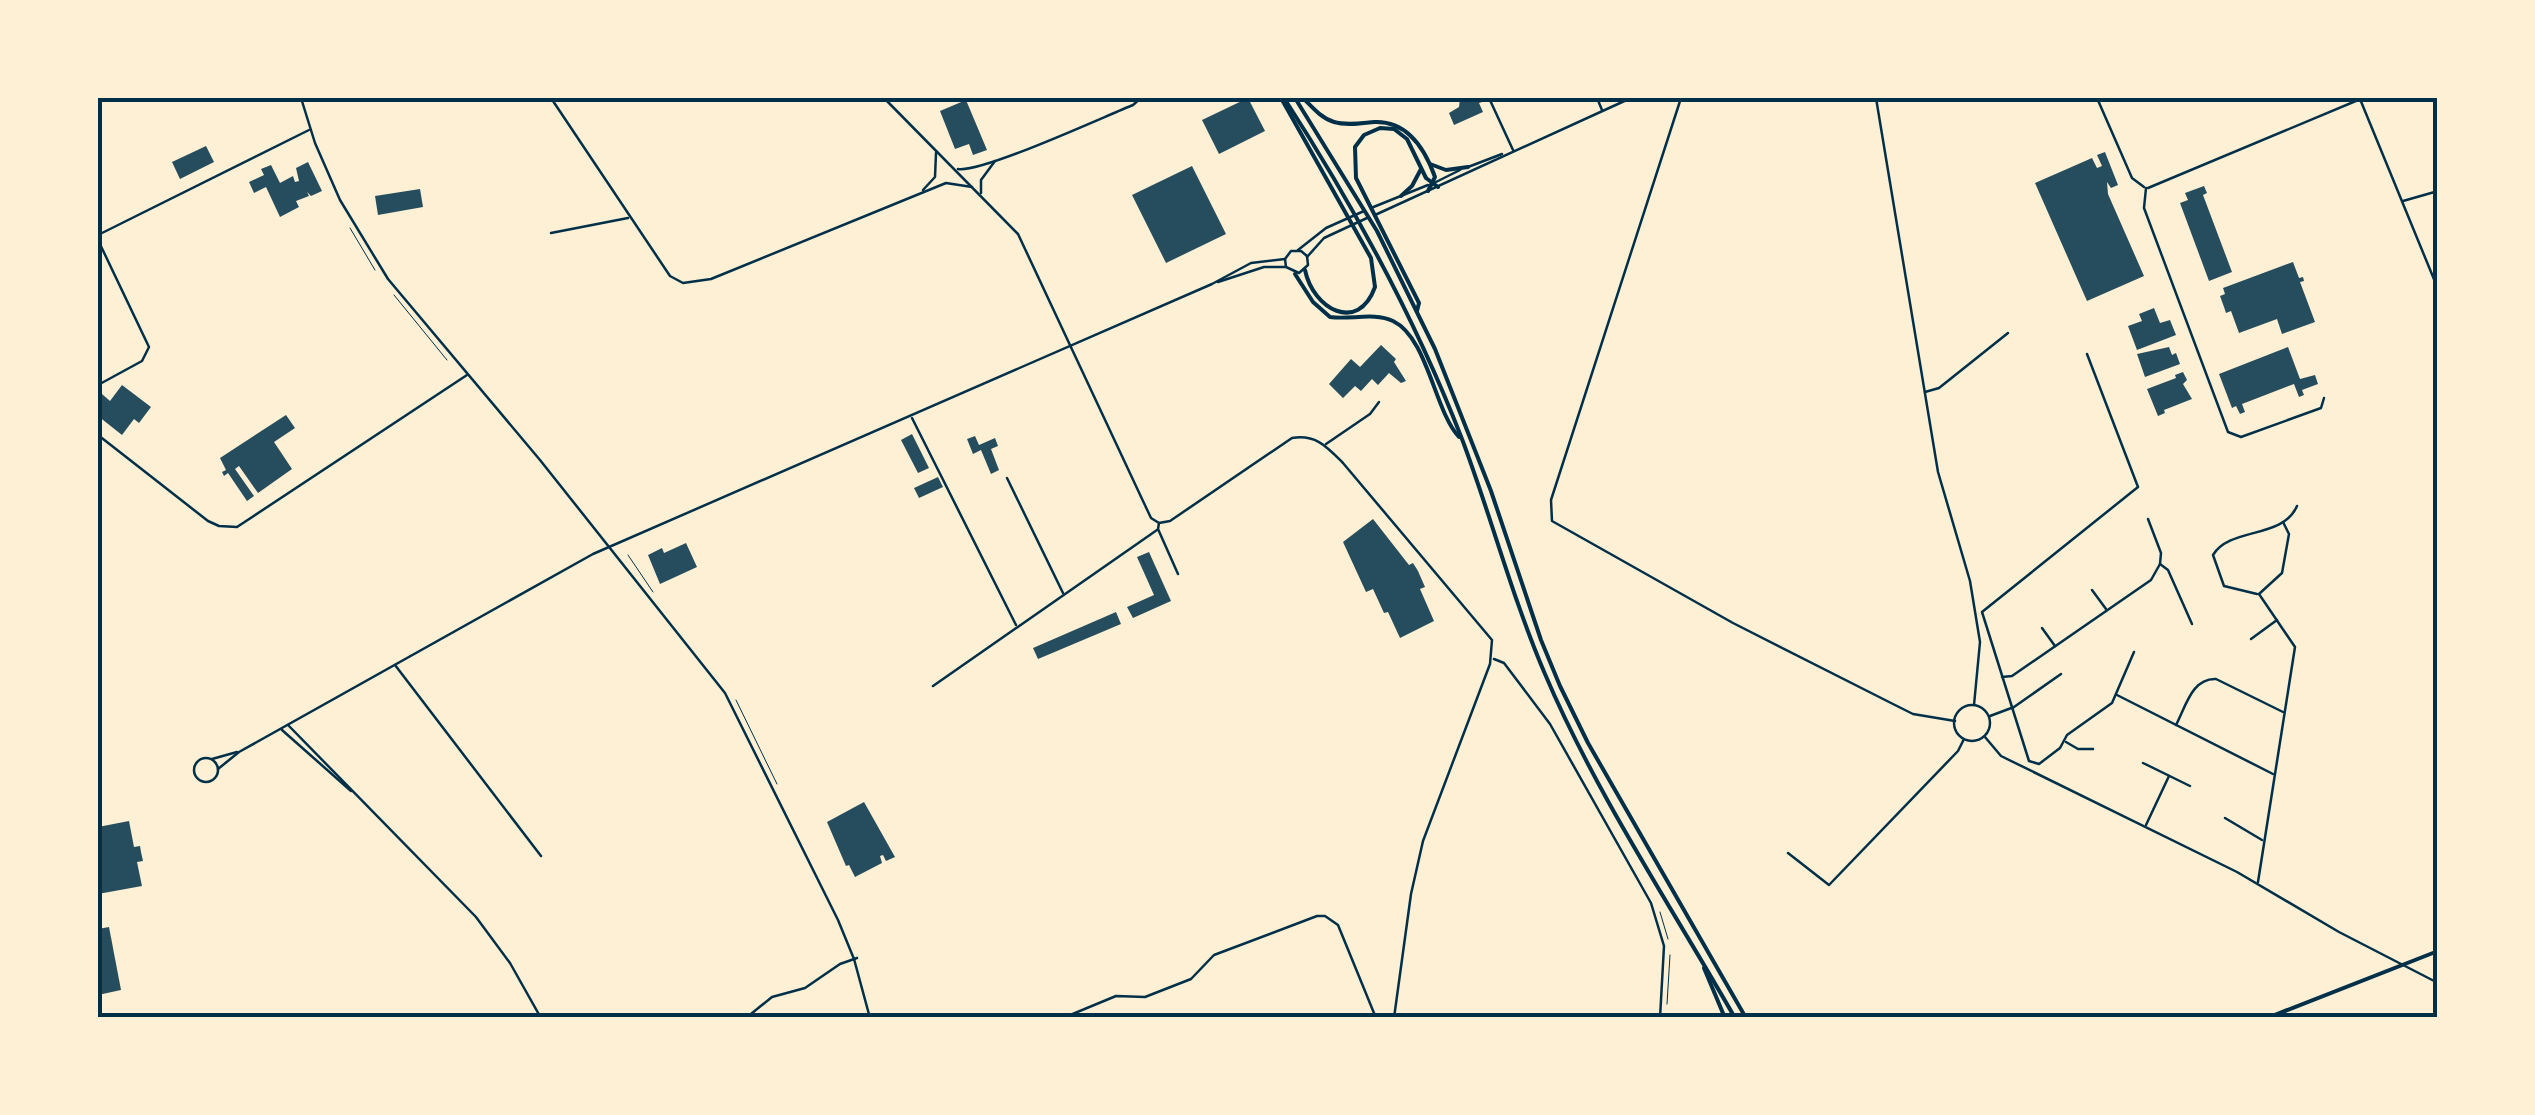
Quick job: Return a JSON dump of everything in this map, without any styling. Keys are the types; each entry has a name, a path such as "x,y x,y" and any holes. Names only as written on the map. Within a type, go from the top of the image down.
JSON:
{"main road":[{"path":"1283,98 1282,104 1368,235 1415,327 1462,439 1529,634 1563,714 1735,1018"},
{"path":"1296,98 1376,231 1457,400 1560,686 1588,742 1747,1018"},
{"path":"1303,98 1319,114 1338,123 1389,122 1401,126 1411,134 1430,164 1435,185 1428,191"},
{"path":"1417,311 1419,303 1356,178 1355,147 1364,135 1380,128 1394,129 1407,138 1421,169 1435,185"},
{"path":"1430,164 1446,170 1468,167"},
{"path":"1401,196 1421,169"},
{"path":"1305,270 1310,287 1325,307 1340,312 1362,307 1373,294 1376,279 1372,258 1347,205"},
{"path":"1295,274 1313,302 1330,316 1382,318 1400,325 1430,376 1454,434 1462,439"},
{"path":"1696,950 1725,1018"},
{"path":"2267,1018 2438,952"}],"street":[{"path":"155,100 161,98"},
{"path":"300,98 340,200 370,254 412,312 610,547 736,711 855,958 870,1018"},
{"path":"551,98 670,276 683,283 711,280 951,182 975,190"},
{"path":"884,98 1018,234 1151,518 1159,523 1170,521 1292,438 1306,436 1325,445 1486,630 1494,647 1492,658 1423,841 1411,894 1394,1018"},
{"path":"951,165 970,170 1133,105 1141,98"},
{"path":"1489,98 1513,150"},
{"path":"1597,98 1602,110"},
{"path":"1286,267 1289,252 1298,250 1326,228 1435,185 1631,98"},
{"path":"1678,98 1551,500 1552,521 1733,623 1913,714 1954,721"},
{"path":"1876,98 1943,497 1970,581 1978,629 1980,658 1974,706"},
{"path":"2096,98 2132,178 2146,188 2159,186 2361,98 2438,289"},
{"path":"98,385 142,360 149,346 98,237 310,130"},
{"path":"917,193 935,176 935,150"},
{"path":"1435,185 1513,150"},
{"path":"982,196 981,180 996,160"},
{"path":"2146,188 2144,208 2228,432 2240,437 2257,431 2321,408 2324,398"},
{"path":"1212,284 1264,268 1286,267 1295,274 1305,270 1313,247 1334,232 1428,191"},
{"path":"2402,202 2438,191"},
{"path":"551,233 630,217"},
{"path":"1298,250 1308,257"},
{"path":"239,752 202,758 196,762 195,775 208,782 239,752 610,547 1212,284 1251,263 1285,258"},
{"path":"1925,392 1939,388 2008,333"},
{"path":"2088,354 2138,486 1982,612 2029,761 2039,764 2067,735 2104,710 2117,695 2134,652"},
{"path":"98,435 208,521 237,527 466,375"},
{"path":"1325,445 1370,414 1378,402"},
{"path":"912,416 1016,627"},
{"path":"1007,478 1064,595"},
{"path":"2258,883 2295,648 2259,594 2224,586 2213,555 2220,546 2283,522 2294,514 2297,506"},
{"path":"2001,677 2012,676 2151,580 2161,553 2148,519"},
{"path":"2259,594 2282,574 2289,534 2283,522"},
{"path":"1159,523 1158,530 1178,574"},
{"path":"933,686 1158,530"},
{"path":"2160,564 2168,570 2192,624"},
{"path":"2092,590 2107,610"},
{"path":"2251,639 2277,620"},
{"path":"2042,628 2055,646"},
{"path":"1492,658 1504,664 1550,724 1652,904 1664,946 1660,1018"},
{"path":"394,664 541,856"},
{"path":"1989,716 2010,708 2062,674"},
{"path":"2176,725 2197,684 2205,678 2216,679 2284,713"},
{"path":"2117,695 2275,775"},
{"path":"1974,706 1983,708 1990,725 1985,737 1977,742 1958,733 1954,721 1962,708 1974,706"},
{"path":"287,725 476,918 510,964 541,1018"},
{"path":"281,728 359,797"},
{"path":"1985,737 2001,756 2258,883 2438,983"},
{"path":"1788,854 1829,885 1958,750 1964,738"},
{"path":"2064,741 2093,750"},
{"path":"212,759 218,769"},
{"path":"2143,763 2190,786"},
{"path":"2145,826 2169,776"},
{"path":"2225,818 2264,841"},
{"path":"1063,1018 1116,996 1145,998 1191,979 1214,955 1317,916 1338,925 1376,1018"},
{"path":"746,1018 772,997 805,988 855,958"}],"building":[{"path":"1248,98 1265,131 1219,154 1202,120"},
{"path":"1460,98 1481,98 1483,112 1454,125 1449,113 1459,107"},
{"path":"966,100 987,150 973,155 969,144 955,149 940,111"},
{"path":"206,146 214,162 180,179 172,162"},
{"path":"2105,152 2118,185 2111,188 2107,182 2108,194 2144,276 2087,301 2035,183 2092,158 2097,168 2102,166 2097,155"},
{"path":"308,162 322,191 311,196 307,192 309,196 296,201 299,207 280,217 266,187 254,193 249,182 264,175 261,169 271,165 280,183 293,176 295,182 299,181 296,168"},
{"path":"1192,166 1226,234 1166,263 1132,195"},
{"path":"2204,186 2207,193 2203,195 2232,272 2209,281 2180,203 2188,200 2185,193"},
{"path":"420,189 423,207 378,215 375,196"},
{"path":"2293,262 2299,278 2303,277 2300,282 2315,322 2282,334 2277,319 2239,333 2231,311 2226,313 2220,296 2225,294 2223,288"},
{"path":"2154,308 2160,323 2170,320 2176,335 2137,350 2128,326 2142,321 2139,314"},
{"path":"1381,345 1396,359 1394,362 1406,381 1401,383 1389,373 1378,385 1372,379 1361,391 1355,386 1343,398 1329,384 1351,359 1360,367"},
{"path":"2169,347 2180,364 2145,377 2137,354"},
{"path":"2288,347 2300,379 2315,375 2318,384 2302,390 2304,395 2299,397 2294,384 2242,404 2245,412 2240,414 2236,406 2232,408 2219,374"},
{"path":"2183,372 2187,380 2183,384 2192,399 2158,416 2147,389"},
{"path":"122,385 151,407 139,423 134,419 122,435 98,416 98,400 102,394 110,401"},
{"path":"286,415 295,428 274,442 292,469 258,493 239,466 235,469 254,496 247,501 228,473 224,476 222,472 226,470 220,458"},
{"path":"912,434 929,468 918,473 901,440"},
{"path":"975,436 979,445 995,438 998,446 991,449 999,470 991,474 981,450 973,454 967,439"},
{"path":"938,477 943,487 919,498 914,488"},
{"path":"1373,519 1418,571 1425,587 1420,589 1434,621 1400,638 1373,589 1366,592 1343,542"},
{"path":"686,543 697,567 660,584 648,555"},
{"path":"1149,552 1171,601 1133,618 1127,607 1154,595 1137,557"},
{"path":"1116,612 1121,624 1038,659 1033,648"},
{"path":"864,802 895,857 886,861 880,856 882,863 855,877 846,866 827,822"},
{"path":"129,821 134,847 140,846 143,861 137,862 142,886 98,894 98,827"},
{"path":"109,927 121,990 98,995 98,929"}]}
